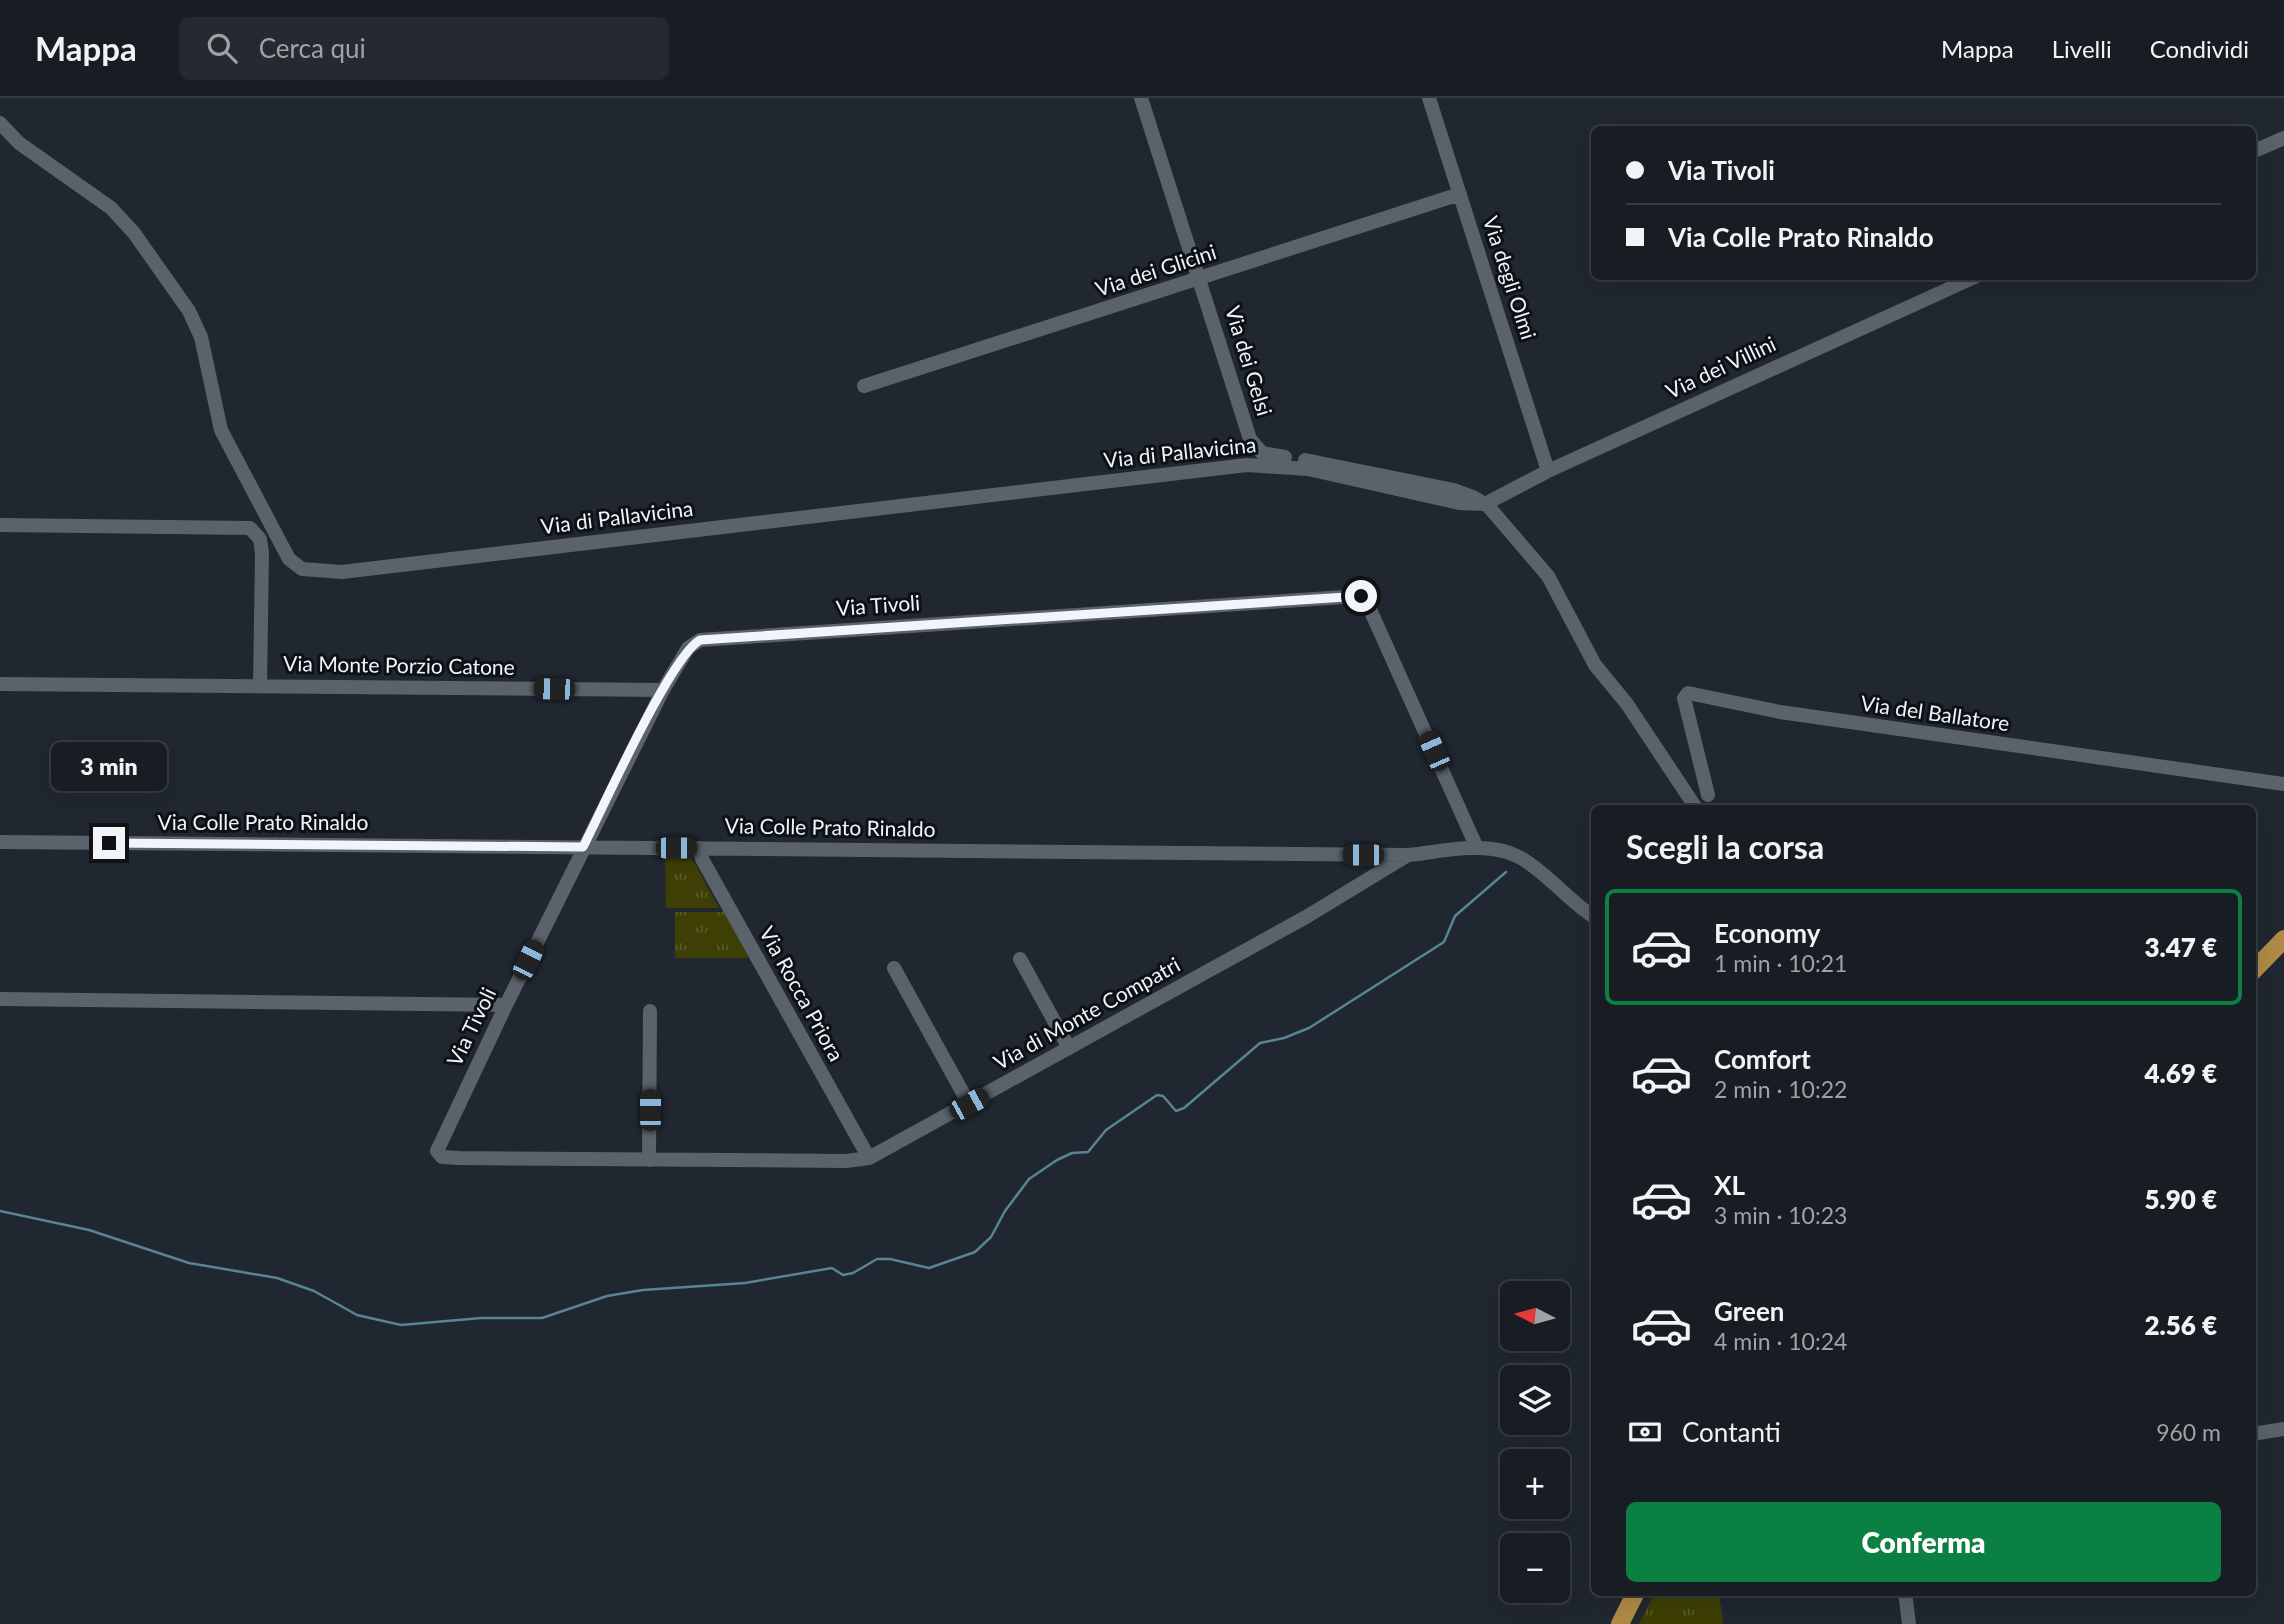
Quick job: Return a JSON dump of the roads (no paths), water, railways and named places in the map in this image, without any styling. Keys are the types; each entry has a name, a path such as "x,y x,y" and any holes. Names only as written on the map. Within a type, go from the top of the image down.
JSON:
{"main road":[{"path":"2256,968 2284,939"},
{"path":"1620,1624 1634,1596"}],"street":[{"name":"Via dei Gelsi","path":"1141,98 1250,439 1257,450 1454,491 1485,504"},
{"name":"Via degli Olmi","path":"1429,98 1548,471"},
{"name":"Via di Pallavicina","path":"0,123 19,144 111,208 134,233 189,311 201,337 221,430 289,559 302,569 342,572 1247,465 1308,469 1459,503 1485,504"},
{"path":"2256,150 2284,138"},
{"name":"Via dei Glicini","path":"864,386 1460,194"},
{"name":"Via dei Villini","path":"1485,504 1548,471 1968,280"},
{"path":"1485,504 1555,585 1595,665 1628,704 1694,805"},
{"path":"0,525 250,528 260,539 262,553 260,686"},
{"name":"Via Tivoli","path":"438,1154 437,1148 506,1004 663,690 688,648 707,638 1359,596 1368,605 1477,848"},
{"name":"Via Monte Porzio Catone","path":"0,684 663,690"},
{"name":"Via del Ballatore","path":"1708,795 1684,698 1686,693 1780,712 2284,784"},
{"name":"Via Colle Prato Rinaldo","path":"0,842 1408,855 1477,848 1501,851 1521,858 1591,915"},
{"name":"Via Rocca Priora","path":"699,848 702,859 869,1158"},
{"name":"Via di Monte Compatri","path":"438,1154 451,1157 649,1160 846,1161 869,1158 1294,923 1408,855"},
{"path":"1020,959 1069,1048"},
{"path":"894,968 969,1104"},
{"path":"0,999 506,1004"},
{"path":"649,1160 650,1011"},
{"path":"2256,1433 2284,1429"},
{"path":"1906,1596 1909,1624"}],"waterway":[{"path":"0,1211 89,1230 189,1263 277,1278 314,1291 357,1315 401,1325 481,1318 542,1318 607,1296 643,1290 745,1283 832,1268 843,1275 853,1273 877,1259 890,1259 929,1268 975,1252 991,1237 1005,1211 1029,1179 1072,1153 1088,1152 1106,1130 1157,1095 1163,1096 1176,1111 1184,1108 1260,1043 1284,1038 1309,1028 1444,942 1455,916 1506,872"}]}
